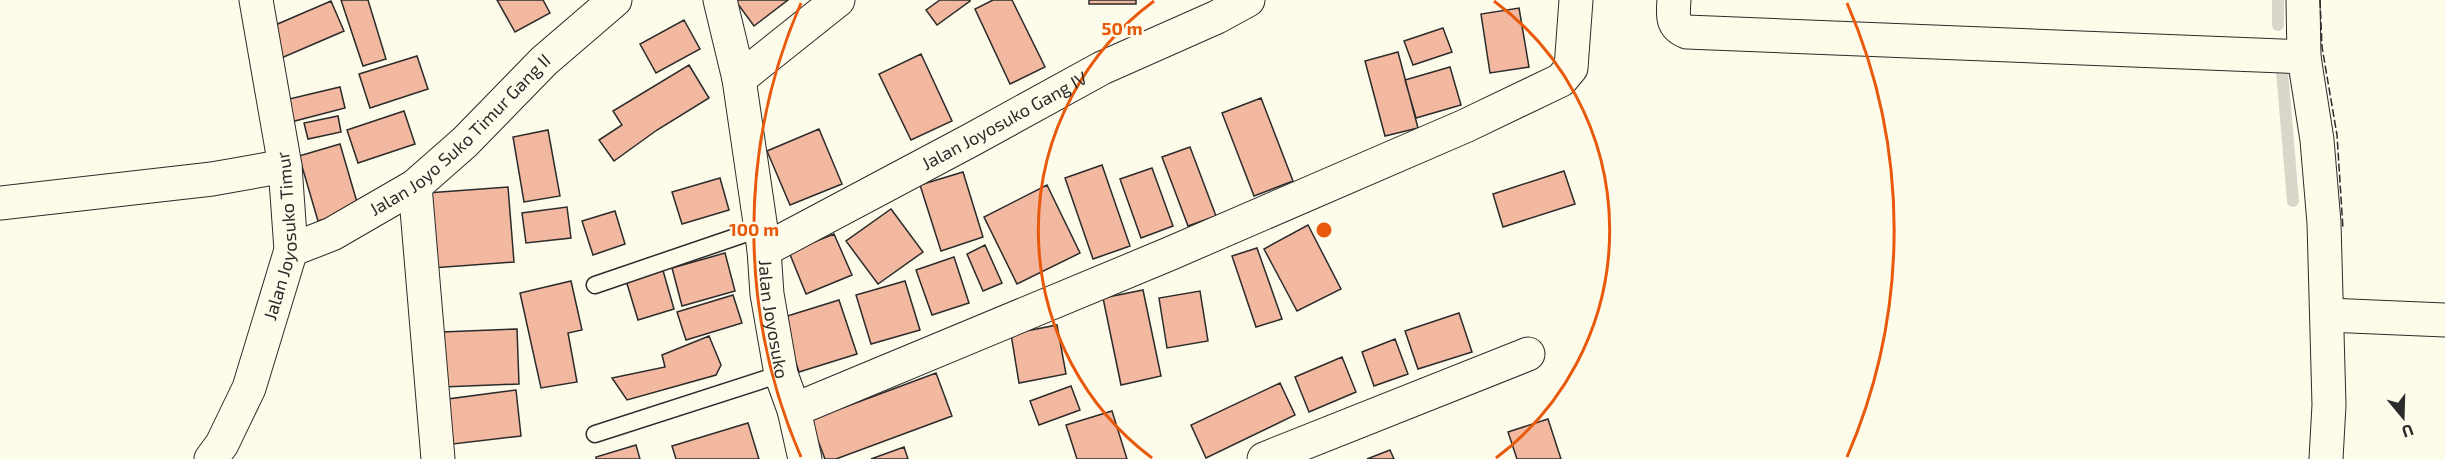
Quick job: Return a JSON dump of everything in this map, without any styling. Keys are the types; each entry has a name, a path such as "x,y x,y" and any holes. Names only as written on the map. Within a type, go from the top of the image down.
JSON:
{"street":[{"name":"Jalan Joyosuko Timur","path":"211,459 222,444 249,388 291,250 285,166 256,0"},
{"name":"Jalan Joyo Suko Timur Gang II","path":"291,250 332,234 415,186 465,142 544,61 615,0"},
{"name":"Jalan Joyosuko","path":"720,0 739,79 767,294 781,374 794,410 805,459"},
{"path":"739,79 838,0"},
{"name":"Jalan Joyosuko Gang IV","path":"761,239 1102,68 1216,17 1248,0"},
{"path":"794,410 1169,254 1465,126 1561,80 1571,68 1576,0"},
{"path":"1674,0 1673,19 1679,29 1687,32 2304,57"},
{"path":"2303,0 2304,57 2317,140 2324,223 2329,405 2326,459"},
{"path":"0,203 212,179 285,166"},
{"path":"415,186 438,459"},
{"path":"2327,315 2445,320"},
{"path":"1264,459 1528,354"}],"lane":[{"path":"595,285 761,239"},
{"path":"595,434 781,374"}],"building":[{"path":"341,0 368,0 386,59 363,66"},
{"path":"497,0 543,0 550,13 515,32"},
{"path":"735,0 788,0 754,26"},
{"path":"940,0 970,1 937,25 926,10"},
{"path":"993,0 1012,0 1045,67 1010,84 975,9"},
{"path":"1089,0 1136,0 1136,4 1089,4"},
{"path":"331,1 344,31 279,59 266,29"},
{"path":"1519,8 1529,67 1490,73 1481,14"},
{"path":"684,20 700,49 656,73 640,44"},
{"path":"1443,28 1452,52 1413,65 1404,41"},
{"path":"1398,52 1418,128 1385,136 1365,61"},
{"path":"921,54 952,121 911,140 879,74"},
{"path":"417,56 428,89 370,108 359,74"},
{"path":"689,65 709,98 657,130 614,161 599,140 622,125 613,111"},
{"path":"1450,67 1461,105 1416,118 1405,80"},
{"path":"340,87 345,108 291,122 285,100"},
{"path":"1261,98 1293,181 1254,196 1222,113"},
{"path":"404,111 415,144 358,163 347,130"},
{"path":"338,116 341,132 308,139 304,123"},
{"path":"819,129 842,184 790,205 767,151"},
{"path":"548,130 560,196 524,202 513,137"},
{"path":"340,144 359,209 318,221 299,156"},
{"path":"1190,147 1216,216 1188,226 1162,157"},
{"path":"1102,165 1130,246 1093,259 1065,178"},
{"path":"1152,168 1173,226 1141,238 1120,179"},
{"path":"1564,171 1575,204 1503,227 1493,194"},
{"path":"963,172 983,237 941,251 920,185"},
{"path":"720,178 729,210 682,224 672,192"},
{"path":"1047,185 1080,253 1017,284 984,217"},
{"path":"508,187 514,262 432,268 427,193"},
{"path":"567,207 571,238 526,243 522,213"},
{"path":"891,209 923,252 878,284 846,241"},
{"path":"615,211 625,244 593,255 582,221"},
{"path":"1308,225 1341,289 1297,311 1264,249"},
{"path":"834,234 852,275 806,294 789,252"},
{"path":"985,245 1002,283 983,291 967,254"},
{"path":"1257,248 1282,319 1256,327 1232,256"},
{"path":"725,253 735,291 682,306 672,268"},
{"path":"954,257 969,303 932,315 916,270"},
{"path":"662,267 674,309 638,320 625,277"},
{"path":"571,281 582,330 568,333 577,382 541,388 520,293"},
{"path":"905,281 920,330 871,344 856,295"},
{"path":"1143,290 1161,376 1121,385 1103,298"},
{"path":"1200,291 1208,341 1167,348 1159,298"},
{"path":"733,295 742,323 686,340 677,312"},
{"path":"839,300 857,354 799,372 781,318"},
{"path":"1459,313 1472,352 1418,369 1405,331"},
{"path":"1057,325 1066,374 1019,383 1011,334"},
{"path":"517,329 519,384 443,387 442,332"},
{"path":"709,336 721,365 716,375 627,400 612,378 665,367 662,355"},
{"path":"1395,339 1408,374 1374,386 1362,352"},
{"path":"1342,357 1356,392 1309,412 1295,377"},
{"path":"936,373 952,416 836,459 825,459 810,420"},
{"path":"1280,383 1295,415 1206,458 1191,425"},
{"path":"1071,386 1080,410 1039,425 1030,401"},
{"path":"516,390 521,436 453,444 448,399"},
{"path":"1112,411 1127,459 1077,459 1066,425"},
{"path":"1548,419 1561,459 1517,459 1508,432"},
{"path":"748,423 759,459 676,459 672,446"},
{"path":"636,445 640,459 596,459 596,457"},
{"path":"904,447 908,459 871,459"},
{"path":"1390,450 1394,459 1367,459"}],"waterway":[{"path":"2278,0 2278,25"},
{"path":"2282,71 2293,201"}],"fence":[{"path":"2320,0 2322,47 2337,135 2343,229"}]}
